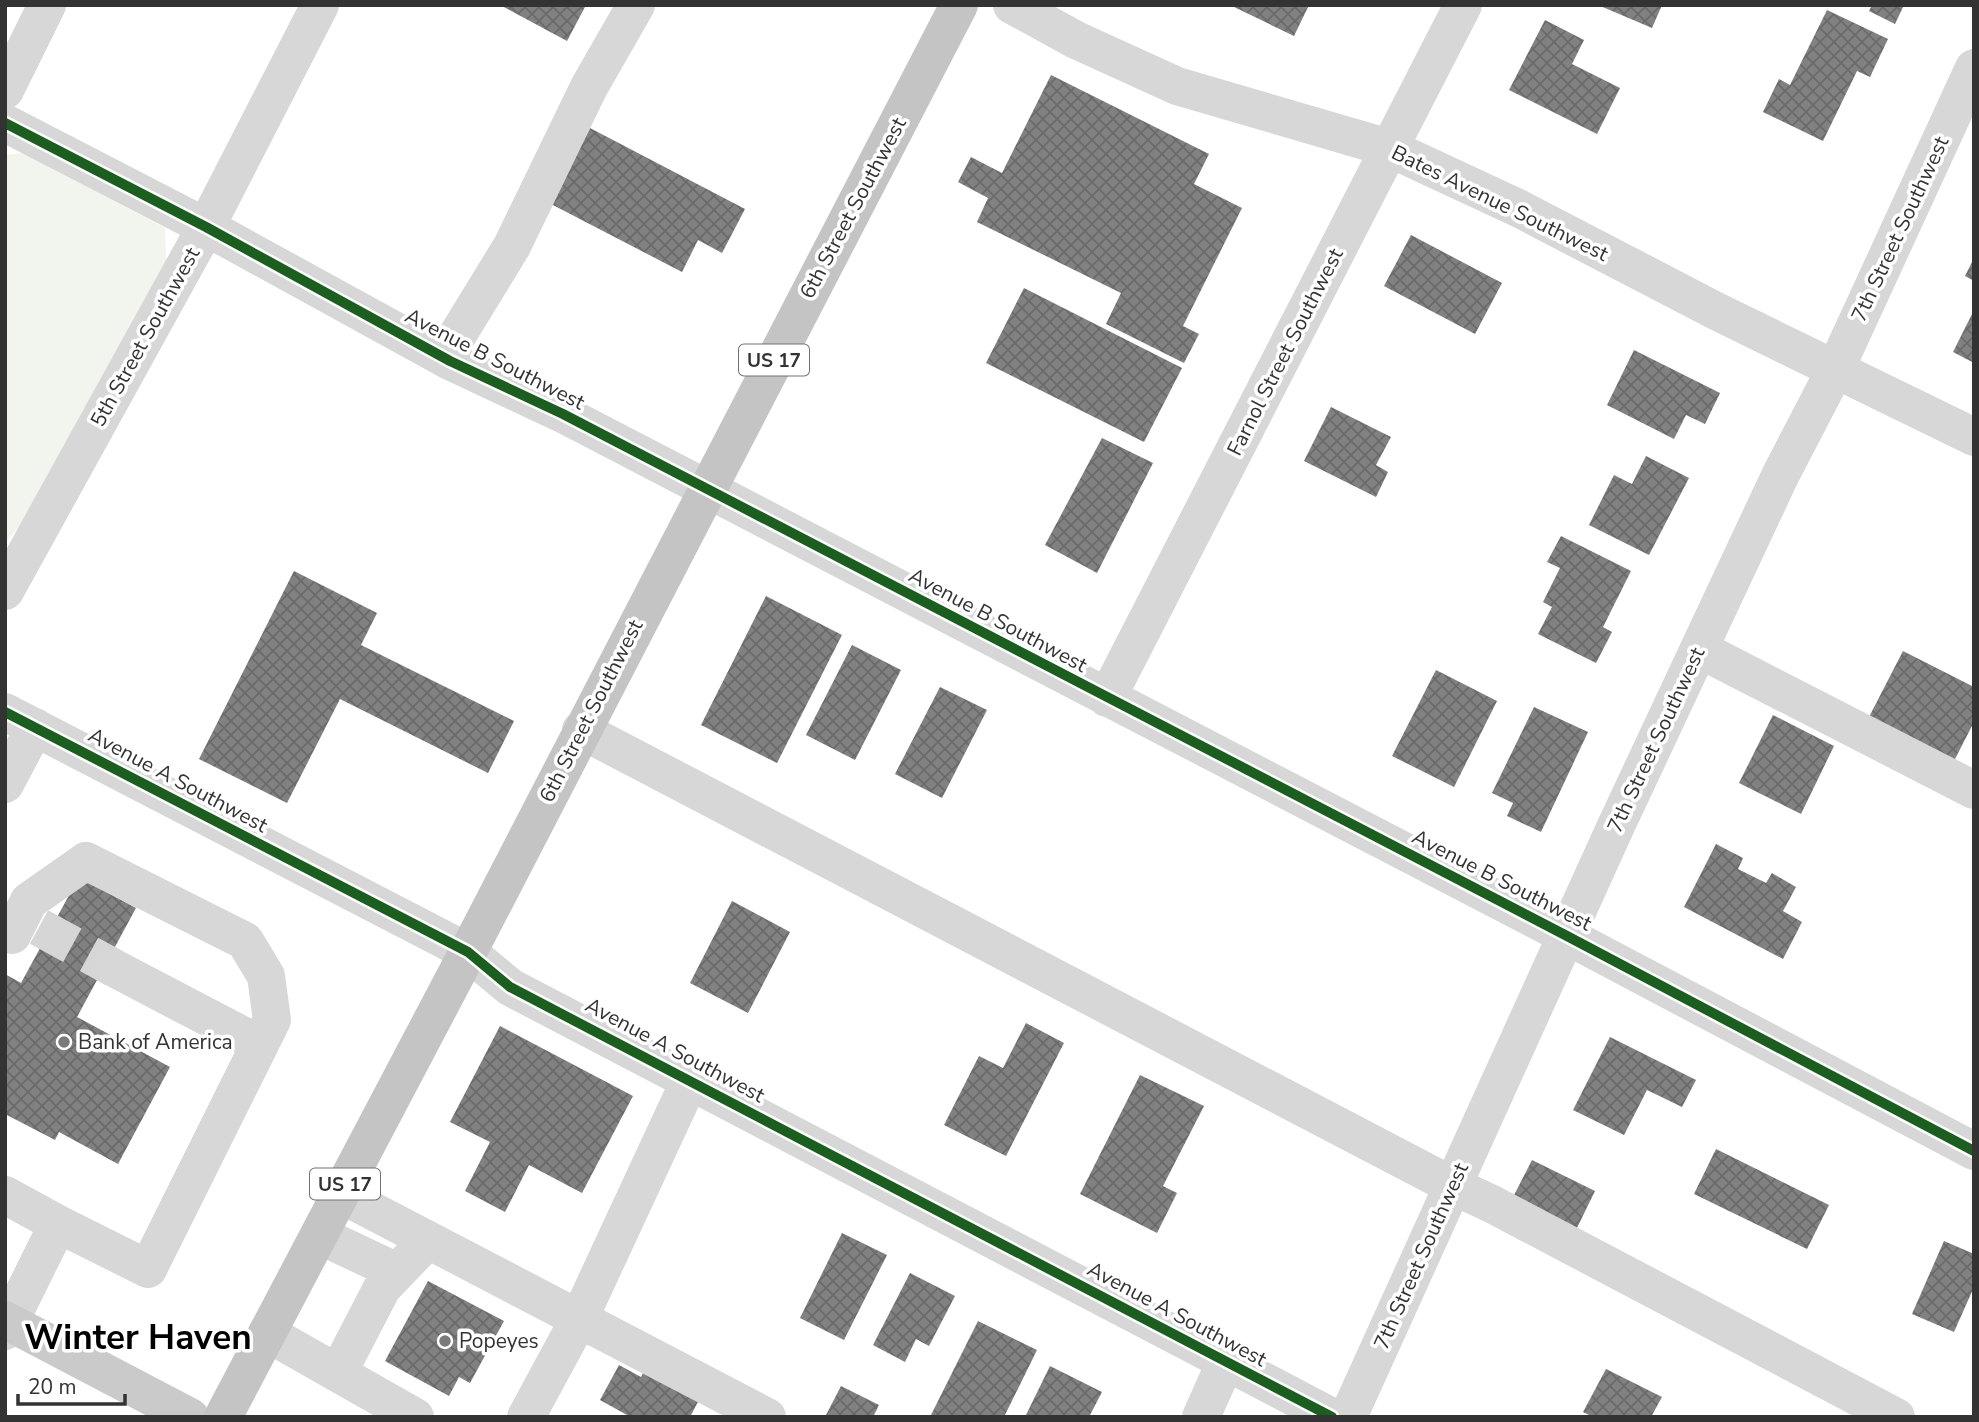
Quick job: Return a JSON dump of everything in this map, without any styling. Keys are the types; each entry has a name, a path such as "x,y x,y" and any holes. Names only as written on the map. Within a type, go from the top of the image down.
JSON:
{"highway":[{"name":"6th Street Southwest","path":"223,1417 468,952 706,488 959,5"}],"main road":[{"path":"7,1324 190,1417"}],"street":[{"path":"5,90 47,5"},
{"name":"5th Street Southwest","path":"5,591 206,227 320,5"},
{"path":"444,358 512,246 589,87 636,5"},
{"name":"Bates Avenue Southwest","path":"1012,5 1076,40 1177,86 1389,148 1518,208 1716,311 1974,436"},
{"name":"Farnol Street Southwest","path":"1107,698 1462,5"},
{"name":"7th Street Southwest","path":"1348,1417 1699,649 1780,476 1835,370 1974,68"},
{"name":"Avenue B Southwest","path":"5,123 206,227 444,358 563,414 706,488 1974,1151"},
{"path":"1699,649 1974,790"},
{"path":"5,784 20,720"},
{"name":"Avenue A Southwest","path":"20,720 468,952 510,987 1332,1417"},
{"path":"581,730 1896,1417"},
{"path":"5,1195 148,1269 260,1043 265,976 244,941 86,861 27,925"},
{"path":"115,970 211,997 260,1043 115,970"},
{"path":"526,1417 579,1318 690,1080"},
{"path":"340,1194 767,1417"},
{"path":"7,1324 58,1224"},
{"path":"318,1235 397,1272"},
{"path":"338,1373 382,1289 428,1240"},
{"path":"267,1333 415,1417"},
{"path":"1201,1417 1226,1361"}],"shaded area":[{"path":"24,153 165,228 166,261 27,517 5,543 5,155"}],"building":[{"path":"500,5 586,5 567,41"},
{"path":"1230,5 1309,5 1294,36"},
{"path":"1598,5 1662,5 1652,28"},
{"path":"1872,5 1904,5 1895,24 1869,11"},
{"path":"1827,10 1888,39 1870,77 1857,71 1823,141 1763,112 1779,79 1790,85"},
{"path":"1545,20 1584,40 1572,64 1620,88 1597,134 1509,90"},
{"path":"1051,75 1209,154 1194,184 1242,208 1183,326 1199,334 1184,363 1106,324 1121,293 977,222 988,198 958,182 971,157 1002,173"},
{"path":"590,128 745,209 722,253 698,240 682,272 551,204"},
{"path":"1411,235 1502,283 1475,334 1384,286"},
{"path":"1974,258 1974,281 1965,276"},
{"path":"1024,288 1182,368 1144,442 986,363"},
{"path":"1974,310 1974,363 1953,352"},
{"path":"1634,350 1720,393 1705,424 1686,415 1674,439 1607,405"},
{"path":"1331,407 1391,437 1376,465 1388,472 1376,497 1304,461"},
{"path":"1102,438 1153,463 1097,573 1045,545"},
{"path":"1646,456 1689,478 1649,555 1589,525 1614,475 1632,484"},
{"path":"1561,536 1631,571 1603,627 1612,632 1596,663 1538,634 1552,607 1543,602 1560,568 1547,562"},
{"path":"294,571 377,613 361,645 514,721 488,773 340,699 287,803 199,759"},
{"path":"766,596 842,635 777,763 701,725"},
{"path":"852,645 901,670 855,760 806,735"},
{"path":"1903,651 1974,687 1974,722 1954,761 1869,717"},
{"path":"1436,670 1497,701 1454,787 1392,756"},
{"path":"940,687 987,710 942,798 895,774"},
{"path":"1534,707 1588,732 1541,832 1507,816 1513,803 1492,793"},
{"path":"1773,715 1834,746 1801,814 1739,783"},
{"path":"1716,844 1743,858 1738,869 1766,883 1772,873 1796,887 1783,911 1802,922 1783,959 1684,907"},
{"name":"Bank of America","path":"79,877 136,908 77,1017 170,1067 118,1164 59,1132 55,1140 5,1114 5,974 21,983"},
{"path":"732,901 790,932 748,1013 690,983"},
{"path":"1026,1023 1064,1043 1006,1156 944,1125 979,1056 1003,1068"},
{"path":"500,1026 633,1096 582,1193 529,1165 505,1212 465,1191 490,1142 450,1122"},
{"path":"1610,1037 1696,1080 1682,1107 1647,1090 1624,1135 1573,1110"},
{"path":"1140,1075 1204,1106 1163,1186 1177,1193 1157,1233 1080,1194"},
{"path":"1716,1149 1829,1205 1807,1249 1694,1194"},
{"path":"1532,1160 1595,1191 1574,1234 1510,1203"},
{"path":"842,1233 887,1255 844,1340 800,1318"},
{"path":"1944,1241 1974,1254 1974,1287 1954,1332 1912,1314"},
{"path":"910,1273 955,1296 929,1346 916,1339 905,1362 873,1345"},
{"name":"Popeyes","path":"428,1281 504,1321 470,1383 459,1377 449,1396 385,1361"},
{"path":"978,1321 1037,1350 1004,1417 930,1417"},
{"path":"619,1365 641,1377 645,1369 700,1398 690,1417 626,1417 627,1415 600,1400"},
{"path":"1050,1366 1102,1392 1089,1417 1025,1417"},
{"path":"1606,1369 1662,1397 1651,1417 1593,1417 1583,1412"},
{"path":"841,1386 879,1405 873,1417 825,1417"}],"tunnel":[{"path":"39,927 114,968"}],"cycle path":[{"path":"5,123 206,227 450,361 563,414 1567,936 1974,1151"},
{"path":"5,712 468,952 510,987 1332,1417"}],"place":[{"name":"Bank of America","path":"64,1042"},
{"name":"Popeyes","path":"445,1341"}],"district":[{"name":"Winter Haven","path":"138,1337"}]}
